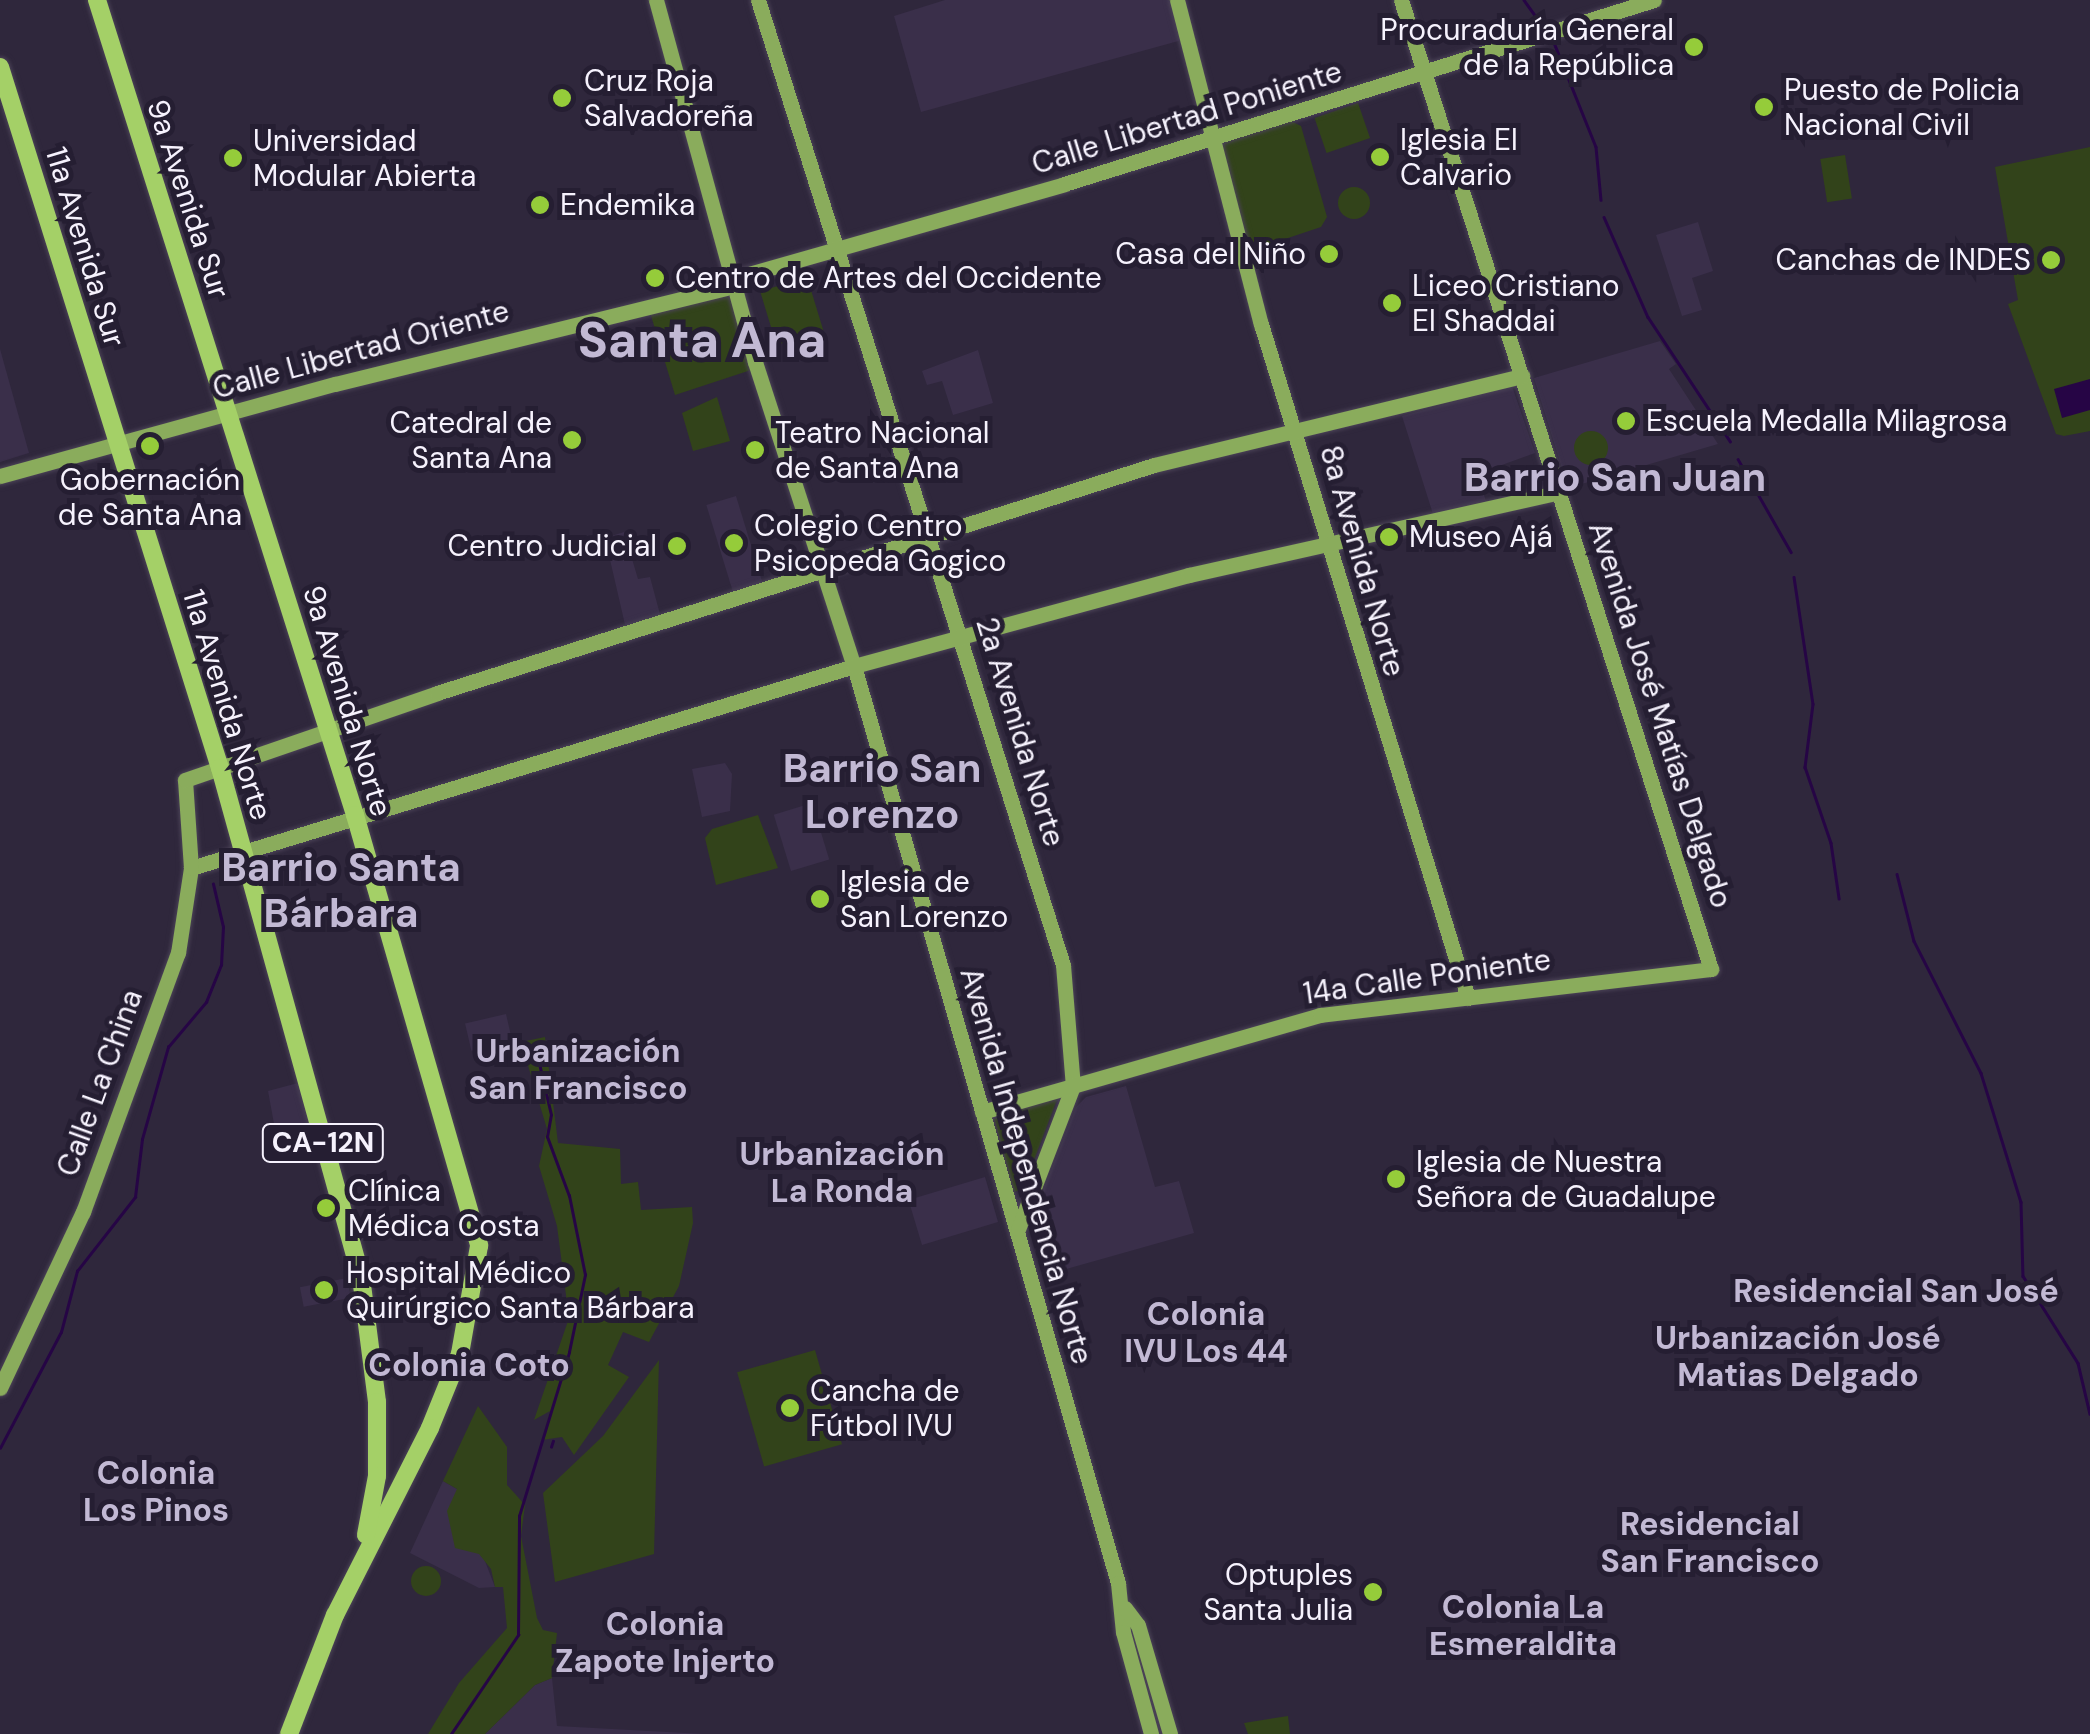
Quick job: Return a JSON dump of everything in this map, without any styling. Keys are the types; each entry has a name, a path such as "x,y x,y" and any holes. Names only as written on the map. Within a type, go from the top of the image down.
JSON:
{"main road":[{"name":"9a Avenida Sur","path":"97,0 230,413"},
{"name":"11a Avenida Sur","path":"0,68 117,443"},
{"name":"9a Avenida Norte","path":"230,413 421,1031 479,1246 466,1333 402,1483 356,1569"},
{"name":"11a Avenida Norte","path":"117,443 220,768 371,1326 377,1476 356,1569"},
{"path":"377,1476 390,1486 402,1483"},
{"path":"289,1734 356,1569"}],"street":[{"name":"Avenida Independencia Norte","path":"656,0 736,282 754,360 826,570 1018,1233 1125,1608 1123,1632 1151,1734"},
{"name":"2a Avenida Norte","path":"758,0 1063,965 1073,1086 1018,1233"},
{"name":"8a Avenida Norte","path":"1177,0 1294,430 1468,998"},
{"name":"Avenida José Matías Delgado","path":"1401,0 1599,608 1711,969"},
{"name":"Calle Libertad Poniente","path":"736,282 1424,75 1654,0"},
{"name":"Calle Libertad Oriente","path":"0,476 736,282"},
{"path":"220,768 1154,466 1522,376"},
{"path":"190,868 241,847 854,666 1330,542 1560,492"},
{"name":"Calle La China","path":"0,1388 83,1212 174,966 190,868 185,780 220,768"},
{"name":"14a Calle Poniente","path":"982,1112 1320,1015 1711,969"},
{"name":"Avenida Independencia Norte","path":"1125,1608 1138,1625 1170,1734"}],"shaded area":[{"path":"945,0 1171,0 1182,40 921,112 894,16"},
{"path":"1698,222 1713,271 1692,278 1702,310 1682,316 1656,235"},
{"name":"Escuela Medalla Milagrosa","path":"1660,341 1676,364 1669,369 1718,444 1568,488 1534,378"},
{"path":"0,349 29,453 0,462"},
{"path":"978,350 993,403 953,415 942,381 927,385 922,371"},
{"path":"2090,379 2090,410 2062,418 2054,389"},
{"path":"1512,386 1535,453 1477,474 1486,501 1433,514 1402,416"},
{"name":"Colegio Centro Psicopeda Gogico","path":"736,496 763,583 733,592 706,505"},
{"path":"624,532 638,579 650,577 661,618 626,629 605,538"},
{"path":"725,763 732,774 730,811 702,817 692,769"},
{"path":"812,803 829,859 791,871 774,815"},
{"path":"506,1014 512,1041 471,1051 465,1023"},
{"path":"298,1083 312,1135 277,1140 268,1091"},
{"path":"1126,1086 1155,1187 1179,1181 1194,1233 1045,1275 1037,1247 1039,1201 1076,1107 1086,1097"},
{"path":"985,1177 998,1222 922,1245 910,1205 915,1198"},
{"name":"Hospital Médico Quirúrgico Santa Bárbara","path":"347,1278 351,1298 304,1307 300,1287"},
{"path":"443,1481 457,1489 495,1587 479,1588 410,1553"},
{"path":"552,1678 557,1726 704,1734 485,1734 535,1685"}],"green space":[{"path":"1358,103 1370,138 1327,153 1315,118"},
{"path":"1291,121 1301,126 1327,217 1321,227 1255,249 1245,243 1220,149 1227,139"},
{"name":"Canchas de INDES","path":"2090,147 2090,431 2064,436 2056,434 2008,304 2018,300 1995,167"},
{"path":"1845,155 1852,198 1827,202 1820,159"},
{"path":"1354,187 1365,192 1370,203 1365,214 1354,219 1343,214 1338,203 1343,192"},
{"path":"807,277 823,331 777,345 760,291"},
{"path":"730,294 751,370 675,395 649,309"},
{"path":"717,397 730,441 693,451 682,413"},
{"path":"1591,431 1603,436 1608,448 1603,460 1591,465 1579,460 1574,448 1579,436"},
{"path":"758,815 778,868 716,885 705,838 712,829"},
{"path":"545,1037 558,1143 620,1149 621,1184 638,1182 641,1210 692,1207 693,1223 679,1286 649,1342 623,1332 608,1365 629,1377 574,1455 562,1437 542,1440 550,1411 534,1420 569,1318 557,1226 539,1166 547,1129 521,1042"},
{"path":"1058,1097 1023,1189 1014,1192 994,1119"},
{"name":"Cancha de Fútbol IVU","path":"815,1350 842,1444 764,1467 737,1372"},
{"path":"659,1360 654,1554 555,1582 543,1493 603,1436"},
{"path":"478,1406 507,1447 507,1485 525,1505 521,1536 537,1618 543,1630 557,1633 552,1678 535,1685 485,1734 428,1734 459,1683 507,1628 503,1587 495,1587 491,1569 479,1554 455,1548 447,1511 457,1489 443,1481"},
{"path":"426,1566 437,1570 441,1581 437,1592 426,1596 415,1592 411,1581 415,1570"},
{"path":"1288,1716 1290,1734 1248,1734 1244,1723"}],"waterway":[{"path":"1524,0 1541,23"},
{"path":"1553,40 1596,147 1601,200"},
{"path":"1604,217 1648,317 1730,441"},
{"path":"1738,459 1791,552"},
{"path":"1794,577 1813,704 1805,767 1831,843 1839,898"},
{"path":"1897,874 1914,941 1981,1073 2021,1202 2023,1276 2078,1363 2090,1414"},
{"path":"0,1448 61,1332 77,1271 135,1197 142,1139 168,1047 206,1002 221,965 223,927 213,884"},
{"path":"451,1734 518,1635 519,1516 569,1352 585,1275 569,1196 547,1137 551,1115 537,1055"},
{"path":"551,1447 553,1441"}],"place":[{"name":"Procuraduría General de la República","path":"1694,47"},
{"name":"Cruz Roja Salvadoreña","path":"562,98"},
{"name":"Puesto de Policia Nacional Civil","path":"1764,107"},
{"name":"Iglesia El Calvario","path":"1380,157"},
{"name":"Universidad Modular Abierta","path":"233,158"},
{"name":"Endemika","path":"540,205"},
{"name":"Casa del Niño","path":"1329,254"},
{"name":"Canchas de INDES","path":"2051,260"},
{"name":"Centro de Artes del Occidente","path":"655,278"},
{"name":"Liceo Cristiano El Shaddai","path":"1392,303"},
{"name":"Escuela Medalla Milagrosa","path":"1626,421"},
{"name":"Catedral de Santa Ana","path":"572,440"},
{"name":"Gobernación de Santa Ana","path":"150,446"},
{"name":"Teatro Nacional de Santa Ana","path":"755,450"},
{"name":"Museo Ajá","path":"1389,537"},
{"name":"Colegio Centro Psicopeda Gogico","path":"734,543"},
{"name":"Centro Judicial","path":"677,546"},
{"name":"Iglesia de San Lorenzo","path":"820,899"},
{"name":"Iglesia de Nuestra Señora de Guadalupe","path":"1396,1179"},
{"name":"Clínica Médica Costa","path":"326,1208"},
{"name":"Hospital Médico Quirúrgico Santa Bárbara","path":"324,1290"},
{"name":"Cancha de Fútbol IVU","path":"790,1408"},
{"name":"Optuples Santa Julia","path":"1373,1592"}],"district":[{"name":"Santa Ana","path":"702,341"},
{"name":"Barrio San Juan","path":"1615,477"},
{"name":"Barrio San Lorenzo","path":"882,791"},
{"name":"Barrio Santa Bárbara","path":"341,890"},
{"name":"Urbanización San Francisco","path":"578,1070"},
{"name":"Urbanización La Ronda","path":"842,1174"},
{"name":"Residencial San José","path":"1896,1291"},
{"name":"Colonia IVU Los 44","path":"1206,1334"},
{"name":"Urbanización José Matias Delgado","path":"1798,1358"},
{"name":"Colonia Coto","path":"469,1365"},
{"name":"Colonia Los Pinos","path":"156,1492"},
{"name":"Residencial San Francisco","path":"1710,1544"},
{"name":"Colonia La Esmeraldita","path":"1523,1626"},
{"name":"Colonia Zapote Injerto","path":"665,1644"}]}
